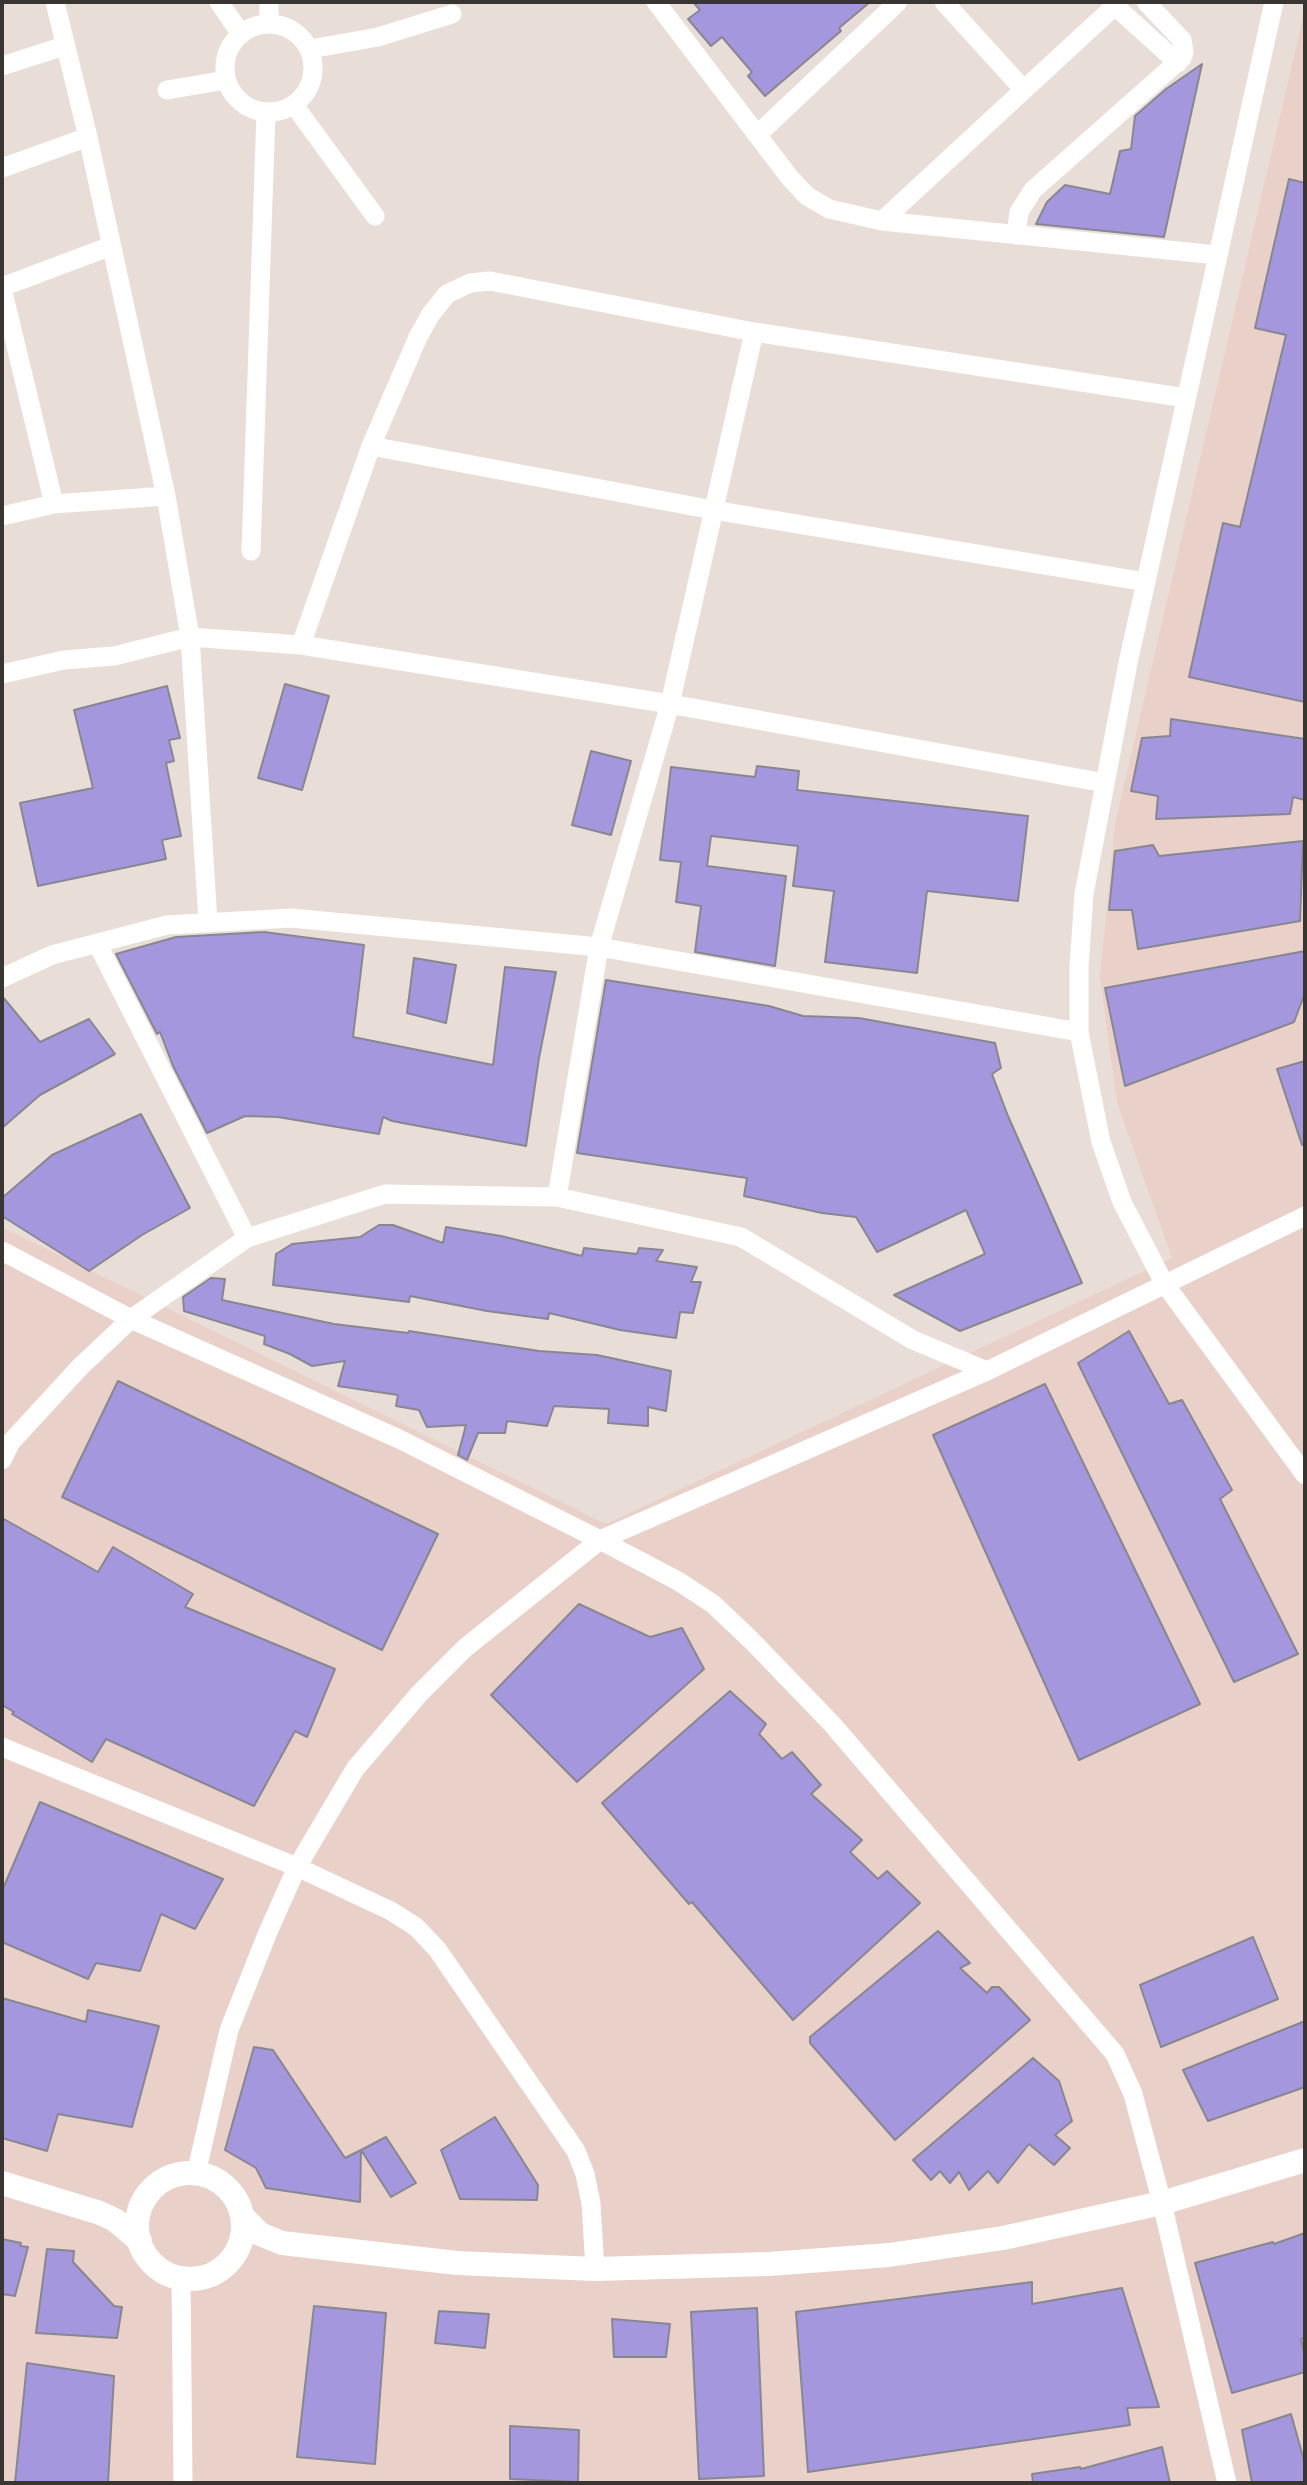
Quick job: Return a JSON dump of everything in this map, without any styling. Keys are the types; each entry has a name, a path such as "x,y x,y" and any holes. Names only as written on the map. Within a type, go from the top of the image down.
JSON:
{"street":[{"path":"55,2 88,137 166,496 190,637 208,922"},
{"path":"219,2 241,34"},
{"path":"269,2 270,24"},
{"path":"656,2 790,178 807,196 829,209 882,221 1217,255"},
{"path":"757,135 898,2"},
{"path":"944,2 1024,90"},
{"path":"1016,235 1020,212 1033,190 1178,63 1184,52 1182,40 1146,2"},
{"path":"1274,2 1146,582 1105,783 1084,894 1079,967 1079,1032 1101,1142 1122,1202 1164,1283 1305,1475"},
{"path":"882,221 1117,4 1178,63"},
{"path":"310,49 378,37 452,14"},
{"path":"270,24 286,27 300,36 310,49 314,64 312,80 306,94 281,112 266,113 252,110 231,92 225,67 227,55 241,34 250,28 270,24"},
{"path":"2,66 64,46"},
{"path":"167,90 226,80"},
{"path":"294,105 375,215"},
{"path":"251,551 266,113"},
{"path":"2,168 88,137"},
{"path":"54,504 2,288 111,246"},
{"path":"302,645 371,446 418,337 447,294 470,283 490,281 754,332 1186,398"},
{"path":"557,1197 599,947 670,704 754,332"},
{"path":"371,446 713,510 1146,582"},
{"path":"2,516 54,504 166,496"},
{"path":"2,674 64,660 114,656 190,637 302,645 670,704 1105,783"},
{"path":"2,978 52,955 167,925 291,918 599,947 1079,1032"},
{"path":"97,943 247,1238"},
{"path":"2,1460 11,1443 80,1367 131,1319 247,1238 385,1194 557,1197 741,1237 913,1340 987,1371"},
{"path":"195,2174 229,2030 297,1867 355,1769 419,1694 465,1648 600,1540 987,1371 1305,1216"},
{"path":"2,1251 131,1319 399,1439 600,1540 678,1581 713,1604 751,1640 832,1724 1115,2054 1133,2094 1163,2203 1227,2483"},
{"path":"2,1747 297,1867 391,1911 416,1927 437,1949 576,2151 592,2203 595,2269"},
{"path":"85,2208 117,2208 130,2204 169,2178 195,2174 212,2178 227,2188 237,2201 243,2217 260,2234 282,2243 457,2263 595,2269 769,2264 889,2255 1003,2238 1163,2203 1305,2161"},
{"path":"2,2183 115,2220 140,2241"},
{"path":"147,2195 138,2217 140,2241 155,2266 167,2274 181,2278 196,2279 223,2268 240,2245 243,2217"},
{"path":"233,2257 258,2247 282,2243"},
{"path":"181,2278 183,2483"}],"shaded area":[{"path":"1305,9 1305,2483 2,2483 2,1227 606,1524 1172,1258 1117,1103 1100,977 1115,824"}],"building":[{"path":"693,2 870,2 839,28 841,31 765,96 748,76 752,72 722,37 711,46 688,19 700,10"},
{"path":"1202,64 1164,237 1036,224 1047,202 1065,185 1110,194 1120,151 1131,149 1135,116 1166,89"},
{"path":"1289,179 1305,183 1305,702 1189,677 1223,523 1240,527 1286,335 1255,328"},
{"path":"285,684 329,696 302,790 258,778"},
{"path":"167,686 180,738 169,740 174,761 166,763 181,836 162,840 166,859 38,886 20,803 93,788 74,710"},
{"path":"1171,719 1305,739 1305,800 1293,797 1290,814 1156,819 1158,796 1131,791 1142,738 1170,736"},
{"path":"591,751 631,761 611,835 572,825"},
{"path":"757,766 799,771 797,790 1028,816 1018,901 927,891 917,973 825,962 834,891 793,886 798,846 711,836 707,866 786,876 775,966 695,952 701,906 676,902 681,862 660,860 671,767 755,777"},
{"path":"1303,841 1300,921 1138,949 1132,910 1109,910 1115,851 1153,845 1159,856"},
{"path":"264,932 364,945 353,1037 493,1065 505,967 556,972 539,1058 526,1146 392,1121 383,1117 379,1134 278,1117 245,1116 207,1133 173,1066 160,1032 157,1034 116,954 176,937"},
{"path":"1305,951 1305,993 1294,1022 1125,1086 1105,988"},
{"path":"414,958 456,965 446,1023 407,1013"},
{"path":"606,980 769,1006 803,1016 859,1018 995,1043 1001,1068 992,1074 1082,1283 960,1331 894,1295 985,1254 966,1210 877,1252 856,1217 822,1213 744,1196 747,1178 577,1153"},
{"path":"2,996 40,1042 89,1019 115,1054 40,1095 2,1128"},
{"path":"1305,1061 1305,1144 1302,1145 1277,1069"},
{"path":"141,1114 190,1208 142,1235 89,1271 2,1216 2,1198 52,1155"},
{"path":"379,1225 393,1225 443,1243 446,1227 501,1236 582,1256 584,1248 637,1254 639,1248 663,1250 656,1261 697,1267 691,1282 701,1282 693,1313 680,1312 676,1338 620,1330 549,1313 548,1319 487,1311 410,1296 409,1302 273,1285 276,1254 292,1244 360,1237"},
{"path":"211,1278 225,1279 222,1300 334,1324 409,1331 539,1351 597,1355 671,1371 666,1411 648,1407 648,1426 608,1423 609,1409 554,1406 547,1426 507,1421 505,1433 478,1433 467,1460 458,1455 466,1425 427,1427 419,1410 396,1406 398,1395 338,1386 345,1361 312,1366 264,1344 265,1336 184,1311 183,1297"},
{"path":"1129,1331 1169,1404 1182,1400 1232,1490 1220,1499 1298,1654 1234,1682 1078,1363"},
{"path":"118,1381 438,1534 382,1650 62,1497"},
{"path":"1045,1384 1200,1704 1079,1760 933,1435"},
{"path":"2,1518 98,1572 113,1547 193,1594 185,1607 335,1669 307,1737 295,1731 254,1806 106,1739 92,1762 12,1714 14,1712 2,1705"},
{"path":"579,1604 650,1637 682,1628 704,1669 577,1782 491,1695"},
{"path":"730,1691 766,1724 759,1734 782,1759 792,1752 821,1785 811,1794 862,1840 850,1852 878,1879 887,1871 920,1903 793,2020 692,1902 689,1904 602,1803"},
{"path":"40,1802 223,1879 195,1929 161,1914 140,1971 96,1963 88,1979 2,1942 2,1891"},
{"path":"938,1931 970,1963 960,1968 987,1993 992,1987 999,1987 1030,2020 895,2140 810,2043 810,2037"},
{"path":"1253,1937 1278,1999 1161,2047 1140,1985"},
{"path":"2,1998 86,2022 88,2010 159,2026 132,2127 58,2114 47,2151 2,2138"},
{"path":"1305,2021 1305,2087 1208,2121 1183,2070"},
{"path":"254,2047 273,2050 345,2158 361,2150 360,2202 266,2188 256,2168 225,2150"},
{"path":"1033,2058 1059,2081 1072,2121 1055,2135 1070,2148 1054,2165 1029,2144 998,2183 988,2171 969,2190 959,2172 950,2183 940,2171 931,2180 913,2160"},
{"path":"495,2117 538,2185 537,2200 460,2199 441,2150"},
{"path":"386,2137 416,2183 391,2197 361,2150"},
{"path":"1305,2233 1305,2338 1301,2339 1305,2372 1232,2393 1195,2263 1273,2242 1274,2244"},
{"path":"2,2239 28,2247 15,2296 2,2294"},
{"path":"47,2249 74,2251 73,2262 114,2306 122,2307 117,2338 36,2333"},
{"path":"1032,2282 1032,2304 1122,2288 1159,2407 1127,2408 1130,2425 808,2472 796,2312"},
{"path":"314,2306 386,2313 375,2464 297,2457"},
{"path":"757,2308 764,2476 699,2479 691,2312"},
{"path":"439,2311 489,2314 485,2348 435,2343"},
{"path":"612,2319 670,2324 666,2357 614,2357"},
{"path":"27,2363 114,2376 108,2483 15,2483"},
{"path":"1291,2414 1305,2464 1305,2483 1252,2483 1242,2430"},
{"path":"510,2426 579,2430 578,2482 510,2479"},
{"path":"1162,2447 1170,2483 1033,2483 1032,2474 1081,2469"}]}
